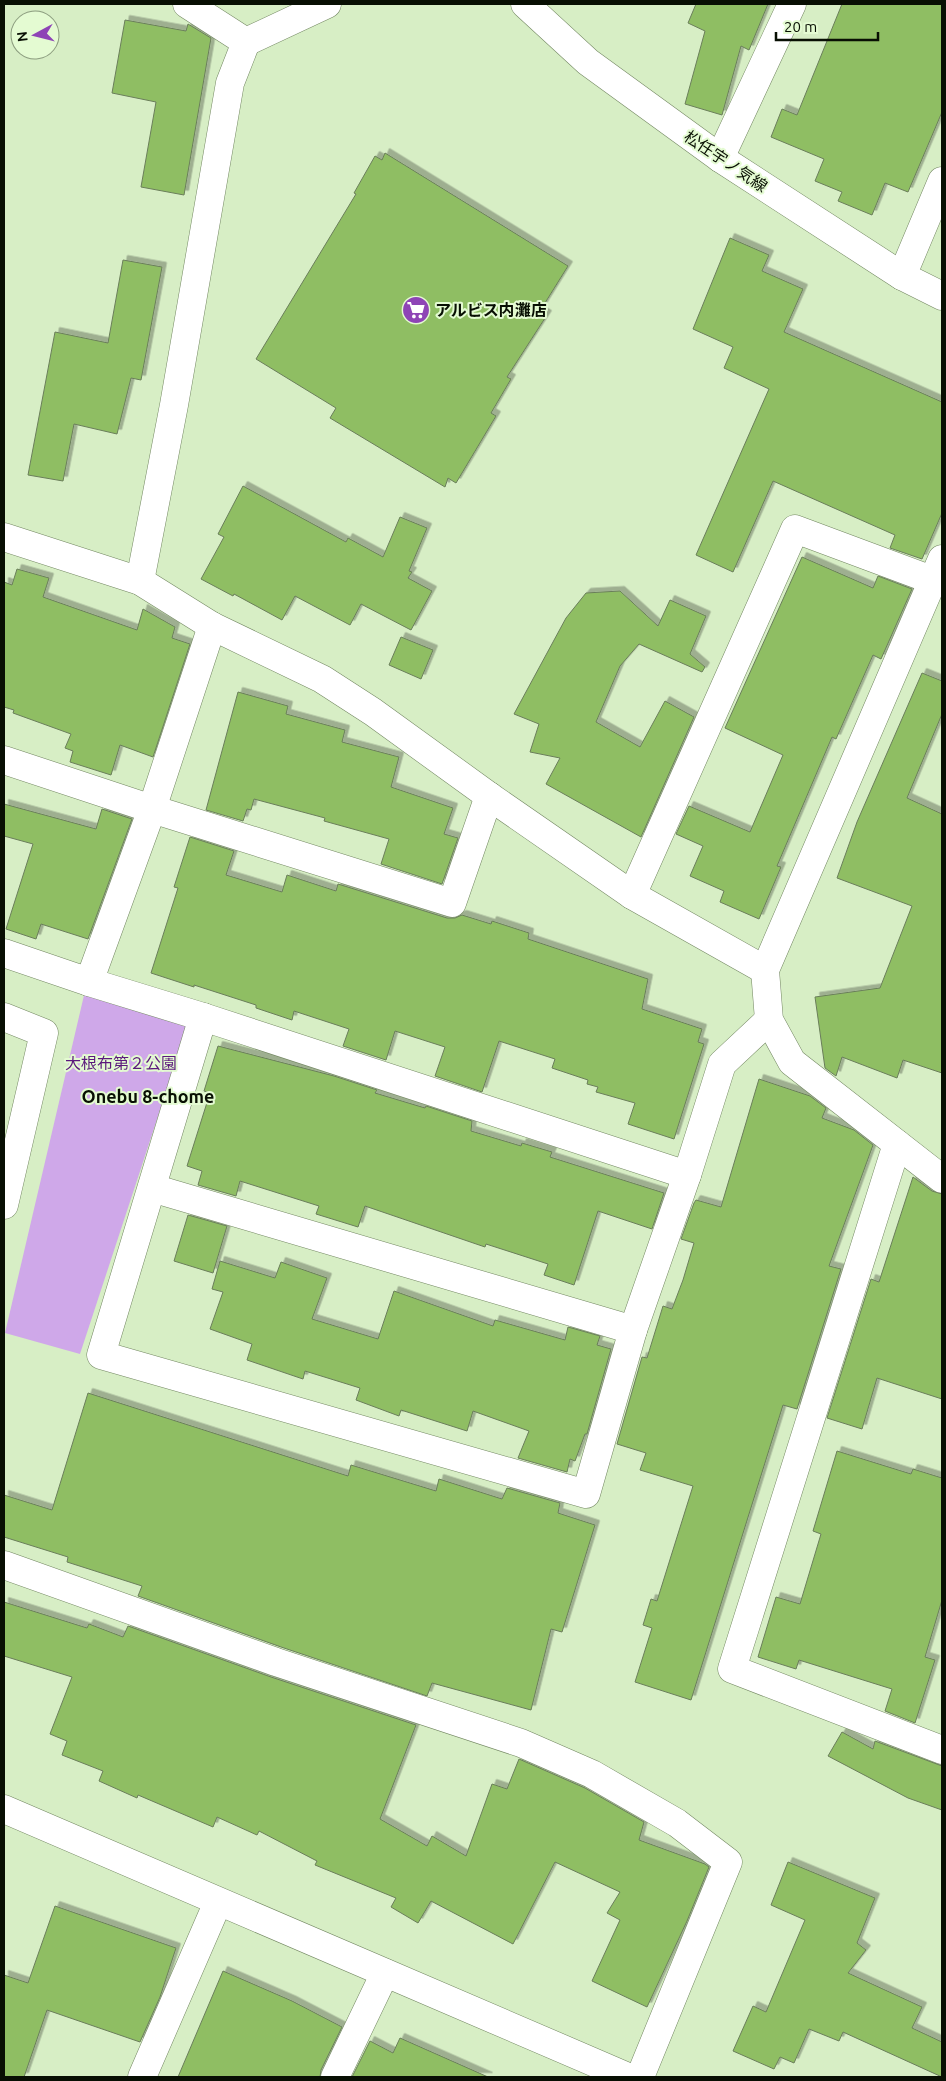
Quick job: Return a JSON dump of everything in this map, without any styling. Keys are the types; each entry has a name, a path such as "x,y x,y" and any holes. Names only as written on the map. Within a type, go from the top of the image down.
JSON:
{"street":[{"path":"187,4 246,42"},
{"path":"140,581 177,385 230,83 246,42 327,4"},
{"name":"松任宇ノ気線","path":"525,4 588,62 720,158 902,276 942,296"},
{"path":"720,158 792,4"},
{"path":"902,276 942,181"},
{"path":"632,895 795,529 937,569 765,970 769,1020 792,1062 942,1178"},
{"path":"4,537 140,581 212,626 322,679 373,712 489,796 632,895 765,970"},
{"path":"89,982 152,809 212,626"},
{"path":"4,760 152,809 452,903 489,796"},
{"path":"4,953 687,1176"},
{"path":"4,1017 44,1033 4,1205"},
{"path":"204,1017 101,1355 586,1494 633,1330 687,1176 722,1064 769,1020"},
{"path":"897,1144 732,1669 942,1750"},
{"path":"152,1188 633,1330"},
{"path":"4,1565 276,1662 521,1743 592,1774 677,1823 728,1862 640,2077"},
{"path":"4,1809 628,2077"},
{"path":"142,2077 218,1902"},
{"path":"335,2077 385,1973"}],"green space":[{"name":"大根布第２公園","path":"85,991 188,1025 80,1354 5,1333"}],"building":[{"path":"696,4 768,4 749,50 741,46 722,115 685,104 705,31 688,23"},
{"path":"842,4 942,4 942,112 908,192 885,183 872,215 838,201 842,192 815,181 824,159 771,137 782,109 797,115"},
{"path":"125,20 186,31 188,24 211,38 184,195 141,187 156,102 112,93"},
{"name":"アルビス内灘店","path":"385,153 568,266 540,311 547,315 507,377 511,379 491,413 496,416 456,483 448,478 445,487 330,418 336,408 256,359 356,194 354,193 375,156 382,160"},
{"path":"730,238 769,255 762,271 803,289 784,332 942,402 942,513 922,559 890,548 895,535 773,481 733,572 696,555 769,389 724,368 733,347 693,329"},
{"path":"123,260 162,267 141,380 131,378 117,434 74,424 63,481 28,475 55,332 108,343"},
{"path":"243,486 346,542 348,538 383,557 400,517 427,528 409,571 412,572 408,578 432,591 411,630 361,604 350,625 295,596 282,620 234,594 233,596 201,579 224,537 218,534"},
{"path":"802,557 873,588 878,576 912,589 881,659 873,655 836,739 832,737 777,866 781,867 759,919 720,902 724,891 690,876 703,846 676,834 689,806 750,832 783,755 725,728"},
{"path":"17,569 49,578 43,597 137,630 143,609 175,627 172,638 190,644 153,757 120,745 111,775 70,762 73,751 65,748 71,734 13,713 14,710 4,707 4,582 12,585"},
{"path":"620,591 658,626 670,600 706,616 690,654 705,667 702,672 639,644 620,666 596,722 640,747 665,701 694,717 641,837 546,784 560,758 530,752 539,724 514,714 566,618 586,593"},
{"path":"401,637 433,650 421,679 389,665"},
{"path":"922,673 942,681 942,714 907,798 942,814 942,1073 903,1060 897,1078 842,1057 836,1076 825,1068 815,997 880,988 912,906 837,878 857,822"},
{"path":"238,692 288,706 286,714 345,730 342,742 399,757 391,787 453,808 444,834 458,838 442,884 381,864 389,839 324,821 325,818 254,799 251,810 247,809 243,821 206,810"},
{"path":"4,804 96,829 102,809 132,819 88,939 41,924 36,939 6,929 33,844 4,836"},
{"path":"190,837 234,851 226,875 282,892 287,875 336,891 338,884 447,918 455,918 462,915 491,924 492,921 529,933 528,939 648,979 642,1009 702,1029 698,1042 704,1044 674,1139 628,1124 635,1103 596,1092 598,1087 587,1084 588,1080 552,1068 555,1059 499,1041 482,1092 435,1076 445,1047 395,1031 386,1060 343,1046 349,1029 294,1011 292,1020 256,1008 256,1005 151,973 178,888 174,887"},
{"path":"218,1046 334,1076 377,1090 375,1093 425,1108 426,1106 472,1121 471,1131 521,1146 522,1143 552,1152 550,1157 664,1193 652,1229 598,1211 574,1285 544,1275 548,1264 486,1244 485,1247 365,1206 358,1227 316,1214 319,1206 240,1181 236,1196 198,1185 202,1171 187,1166 210,1093 204,1091"},
{"path":"759,1079 810,1096 826,1108 822,1118 854,1130 873,1145 829,1266 841,1269 797,1409 783,1405 691,1700 635,1682 652,1628 643,1625 651,1599 657,1601 693,1486 640,1470 646,1453 617,1444 642,1357 647,1358 663,1306 672,1309 683,1280 694,1243 681,1239 694,1203 696,1200 721,1207"},
{"path":"913,1177 932,1191 942,1194 942,1399 877,1378 862,1429 827,1418 871,1279 879,1282"},
{"path":"188,1215 227,1226 213,1273 174,1261"},
{"path":"220,1261 275,1278 281,1262 327,1278 312,1319 378,1339 394,1291 493,1326 495,1320 565,1340 568,1327 600,1336 597,1345 611,1349 587,1434 585,1434 575,1461 570,1459 567,1472 518,1458 529,1431 473,1411 467,1431 401,1410 399,1416 356,1400 360,1388 305,1371 303,1379 247,1360 252,1344 210,1329 223,1292 212,1289"},
{"path":"88,1393 348,1476 351,1465 436,1491 439,1479 502,1499 507,1488 560,1503 558,1513 595,1525 562,1632 551,1629 531,1710 432,1683 427,1696 138,1596 142,1586 67,1562 68,1557 4,1537 4,1495 52,1510"},
{"path":"837,1451 911,1474 913,1469 942,1478 942,1600 925,1657 935,1660 915,1723 885,1711 892,1689 799,1660 796,1669 758,1657 776,1597 800,1604 821,1534 813,1531"},
{"path":"4,1602 87,1628 89,1624 123,1637 128,1626 271,1677 416,1725 380,1819 427,1846 432,1836 466,1856 492,1784 507,1789 519,1759 585,1788 644,1822 639,1840 709,1867 687,1921 647,2007 592,1981 620,1920 607,1913 620,1892 555,1862 513,1944 431,1901 418,1923 391,1907 396,1898 315,1865 317,1861 259,1831 257,1835 217,1817 213,1827 138,1795 137,1798 99,1781 103,1771 62,1755 67,1741 50,1734 72,1677 4,1656"},
{"path":"842,1732 873,1749 875,1741 942,1766 942,1810 908,1798 828,1756"},
{"path":"788,1862 875,1898 857,1943 866,1950 848,1973 922,2007 912,2028 942,2042 942,2077 843,2032 839,2041 809,2029 794,2063 780,2057 774,2069 733,2051 753,2006 766,2012 805,1920 771,1905"},
{"path":"55,1906 176,1948 160,1997 140,2042 47,2010 24,2077 4,2077 4,1975 28,1983"},
{"path":"223,1971 292,2001 342,2027 321,2070 320,2077 178,2077"},
{"path":"400,2038 488,2077 352,2077 370,2041 393,2053"}],"place":[{"name":"アルビス内灘店","path":"416,310"}],"district":[{"name":"Onebu 8-chome","path":"148,1097"}]}
